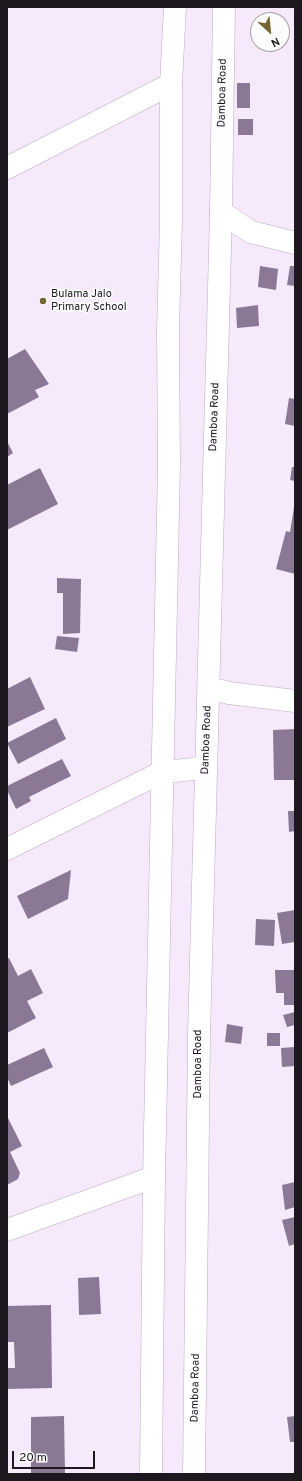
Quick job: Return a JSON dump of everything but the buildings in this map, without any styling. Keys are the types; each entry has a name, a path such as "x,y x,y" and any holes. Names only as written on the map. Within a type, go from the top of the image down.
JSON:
{"main road":[{"path":"151,1474 154,1177 169,465 168,330 171,221 171,84 175,7"},
{"name":"Damboa Road","path":"194,1474 199,1035 221,212 224,7"},
{"path":"7,168 171,84"},
{"path":"221,212 251,232 295,243"},
{"path":"209,688 229,693 295,701"},
{"path":"7,849 162,772 206,768"},
{"path":"7,1230 154,1177"}],"place":[{"name":"Bulama Jalo Primary School","path":"43,301"}]}
